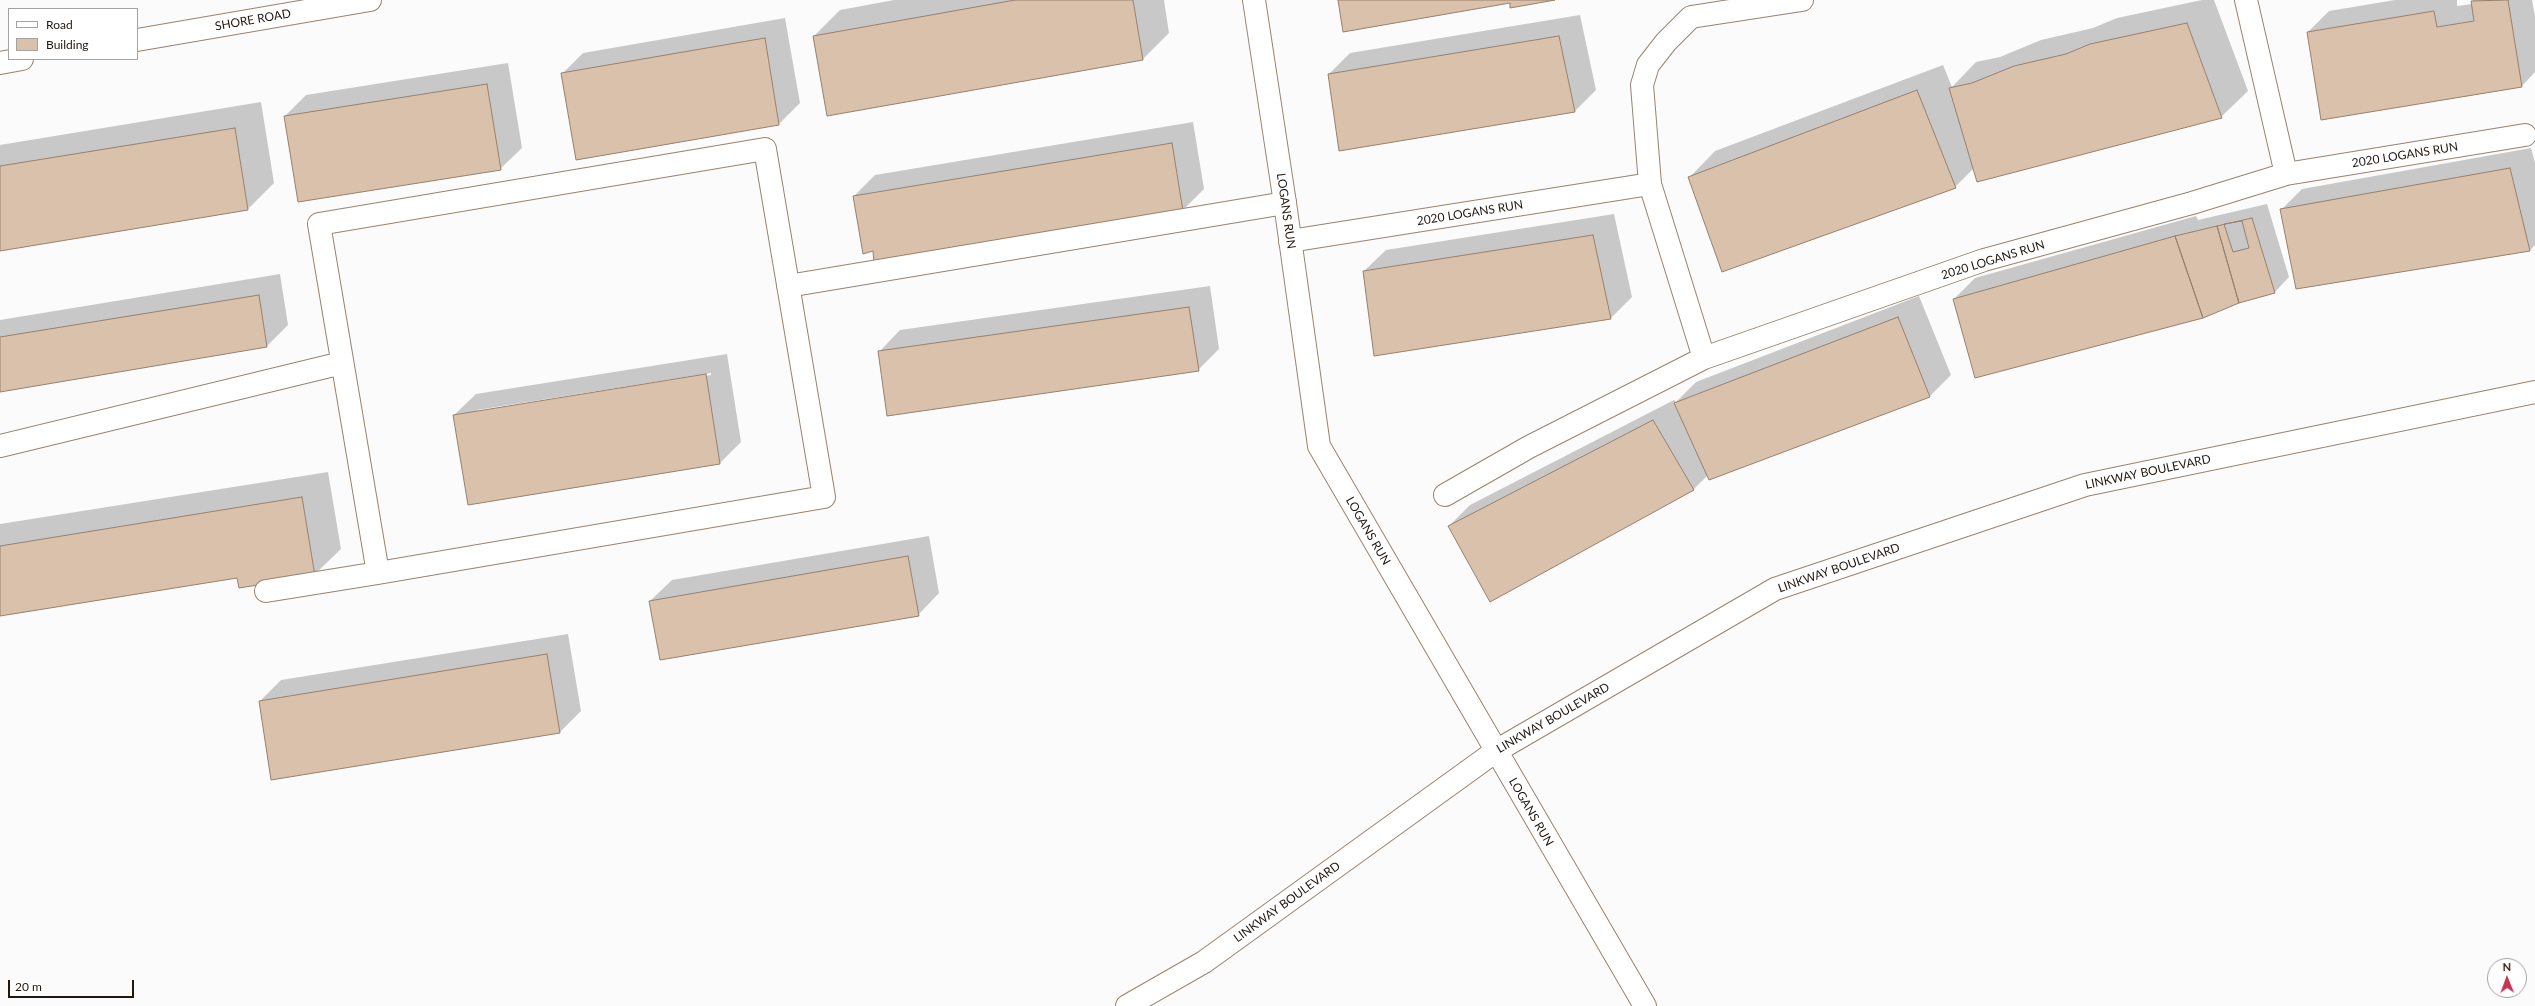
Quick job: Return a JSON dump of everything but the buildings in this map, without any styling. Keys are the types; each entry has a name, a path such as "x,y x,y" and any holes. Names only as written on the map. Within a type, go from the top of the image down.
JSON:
{"street":[{"name":"SHORE ROAD","path":"138,40 370,0"},
{"name":"LOGANS RUN","path":"1254,0 1285,203 1319,446 1645,1006"},
{"path":"1704,358 1650,184 1642,85 1648,65 1666,42 1692,17 1802,0"},
{"path":"2246,0 2286,174"},
{"path":"0,63 16,60"},
{"name":"2020 LOGANS RUN","path":"1445,495 1529,447 1704,358 1984,260 2192,203 2286,174 2524,135"},
{"path":"266,591 378,573 824,497 765,149 319,224 378,573"},
{"name":"2020 LOGANS RUN","path":"1290,241 1650,184"},
{"path":"788,286 1285,203"},
{"path":"0,446 342,363"},
{"name":"LINKWAY BOULEVARD","path":"1127,1006 1204,962 1496,751 1775,589 2085,485 2535,392"}]}
